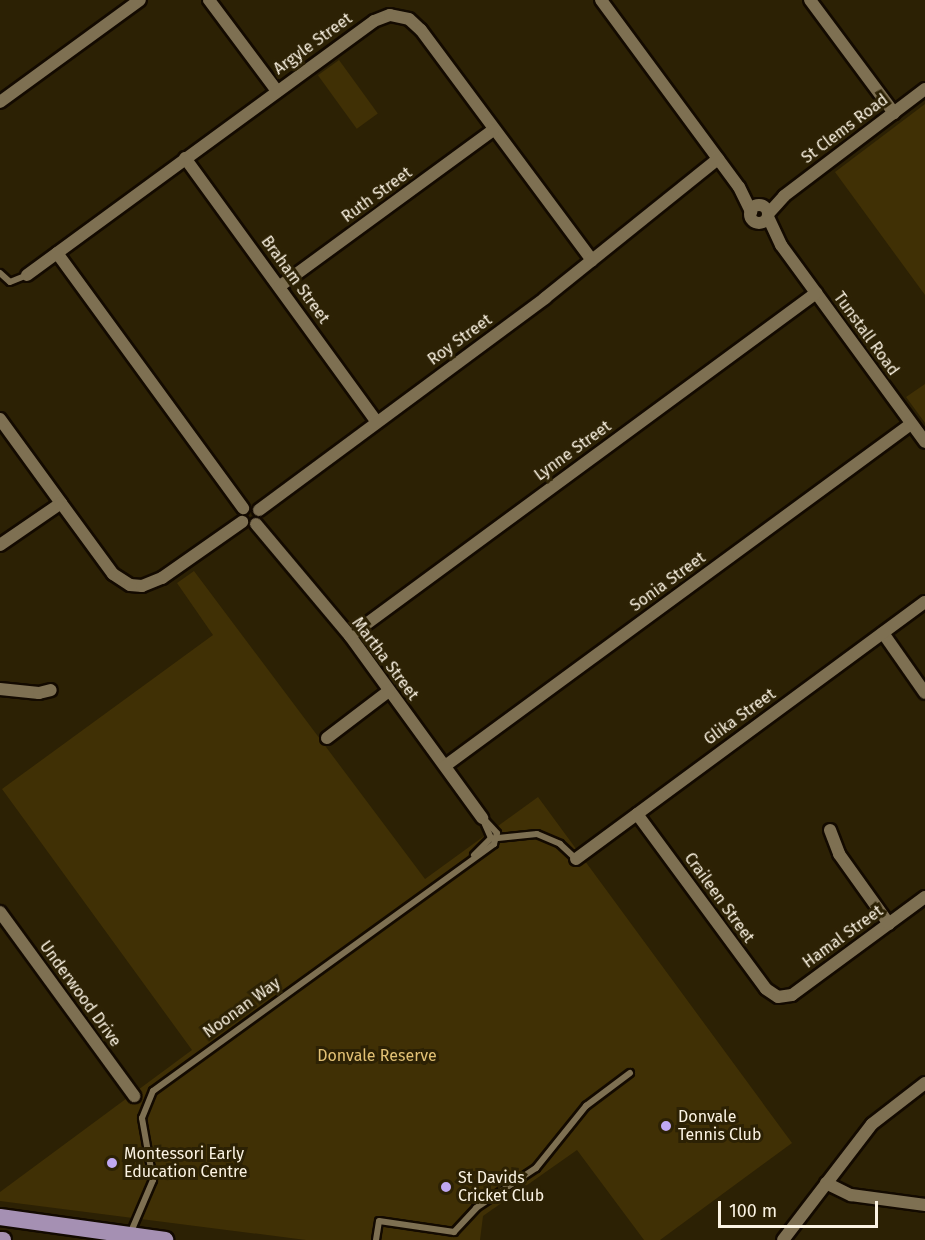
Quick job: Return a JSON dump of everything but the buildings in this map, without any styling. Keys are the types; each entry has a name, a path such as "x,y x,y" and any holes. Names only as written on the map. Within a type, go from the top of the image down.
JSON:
{"main road":[{"path":"0,1217 165,1240"}],"street":[{"path":"0,102 140,0"},
{"path":"210,0 277,91"},
{"name":"Tunstall Road","path":"601,0 720,162 761,213 816,293 925,442"},
{"path":"810,0 894,113"},
{"name":"Argyle Street","path":"27,275 374,21 390,15 408,20 421,30 592,261"},
{"name":"St Clems Road","path":"761,213 925,89"},
{"name":"Ruth Street","path":"280,286 494,130"},
{"name":"Braham Street","path":"185,158 377,422"},
{"name":"Roy Street","path":"259,510 592,261 720,162"},
{"path":"57,253 243,508 242,522"},
{"name":"Lynne Street","path":"350,636 816,293"},
{"path":"0,419 113,574 130,585 142,586 162,578 242,522 256,524 259,510 252,505 243,508"},
{"name":"Sonia Street","path":"445,766 912,424"},
{"path":"0,545 61,503"},
{"name":"Martha Street","path":"256,524 350,636 482,818"},
{"name":"Glika Street","path":"576,859 925,602"},
{"path":"883,633 925,693"},
{"path":"0,689 39,693 51,690"},
{"path":"327,738 389,691"},
{"name":"Craileen Street","path":"637,814 766,989 778,997"},
{"path":"830,830 839,854 889,924"},
{"name":"Hamal Street","path":"778,997 792,995 925,897"},
{"name":"Underwood Drive","path":"0,912 134,1096"},
{"path":"783,1240 875,1120 925,1083"},
{"path":"826,1183 851,1195 925,1205"}],"lane":[{"path":"0,273 10,282 27,275"},
{"name":"Martha Street","path":"482,818 495,835"},
{"path":"495,835 537,834 560,844 576,859"},
{"name":"Noonan Way","path":"143,1108 152,1093 165,1081 471,858 495,835"},
{"path":"376,1240 379,1221 454,1232 476,1208 536,1167 586,1106 630,1073"},
{"path":"130,1235 153,1180 142,1123 143,1108 134,1096"}],"green space":[{"path":"339,60 378,113 357,129 318,75"},
{"path":"925,104 925,295 835,172"},
{"path":"925,384 925,423 906,397"},
{"name":"Donvale Reserve","path":"194,571 425,879 538,797 792,1143 660,1240 644,1240 577,1150 483,1216 480,1240 306,1240 0,1201 0,1192 192,1050 2,789 213,635 177,583"}],"place":[{"name":"Donvale Tennis Club","path":"666,1126"},
{"name":"Montessori Early Education Centre","path":"112,1163"},
{"name":"St Davids Cricket Club","path":"446,1187"}]}
